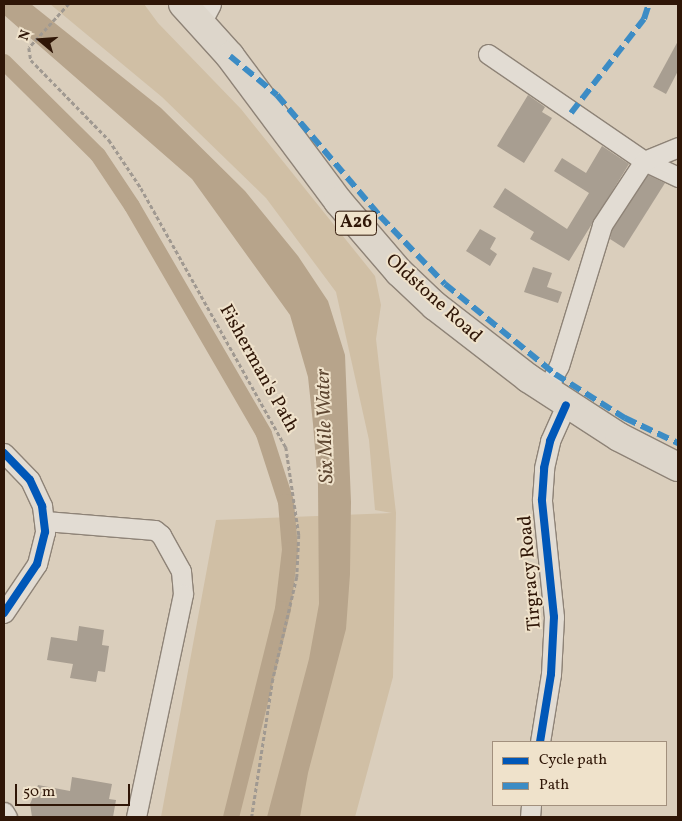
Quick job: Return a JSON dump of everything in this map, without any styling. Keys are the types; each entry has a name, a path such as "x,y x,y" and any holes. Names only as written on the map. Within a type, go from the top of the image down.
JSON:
{"highway":[{"name":"Oldstone Road","path":"183,4 206,14 230,56 338,201 400,272 479,341 556,398 678,467"}],"street":[{"path":"488,54 644,161 678,177"},
{"path":"644,161 678,147"},
{"name":"Tirgracy Road","path":"540,741 551,674 554,618 542,500 544,468 550,442 559,366 602,225 644,161"},
{"path":"4,452 30,480 45,522 43,545 37,564 4,613"},
{"path":"45,522 155,530 162,535 181,571 183,594 136,817"},
{"path":"4,812 8,817"}],"shaded area":[{"path":"50,4 144,4 158,23 241,109 375,276 381,305 376,339 396,513 393,677 355,817 161,817 216,520 392,513 375,510 369,440 336,292 266,198 162,97"}],"water":[{"name":"Six Mile Water","path":"4,4 31,4 161,108 245,191 298,256 328,301 345,355 351,502 350,574 346,629 308,773 300,817 267,817 309,659 319,604 318,485 313,424 308,377 290,315 192,179 4,15"}],"building":[{"path":"678,41 678,71 666,94 653,87"},
{"path":"528,95 545,107 542,112 552,118 524,163 497,146"},
{"path":"602,146 629,164 569,261 530,239 534,232 493,207 505,188 567,229 589,193 554,171 562,158 586,173"},
{"path":"648,175 665,183 624,248 610,239 612,230"},
{"path":"480,229 496,238 490,249 497,254 490,266 466,251"},
{"path":"533,267 552,273 547,287 562,292 558,303 524,292"},
{"path":"79,626 104,630 102,645 109,646 105,672 98,671 96,682 70,678 73,664 47,660 51,637 77,641"},
{"path":"72,777 112,784 109,799 116,800 113,817 32,817 30,804 38,785 70,791"}],"waterway":[{"path":"4,62 98,155 132,206 264,434 286,502 290,550 283,609 231,817"}],"marked path":[{"path":"571,113 644,19 649,4"},
{"path":"230,56 277,95 380,216 445,284 555,374 625,418 678,443"}],"cycle path":[{"path":"540,741 551,674 554,617 542,500 544,468 550,441 566,405"},
{"path":"4,453 30,480 42,506 45,532 37,564 4,613"}]}
